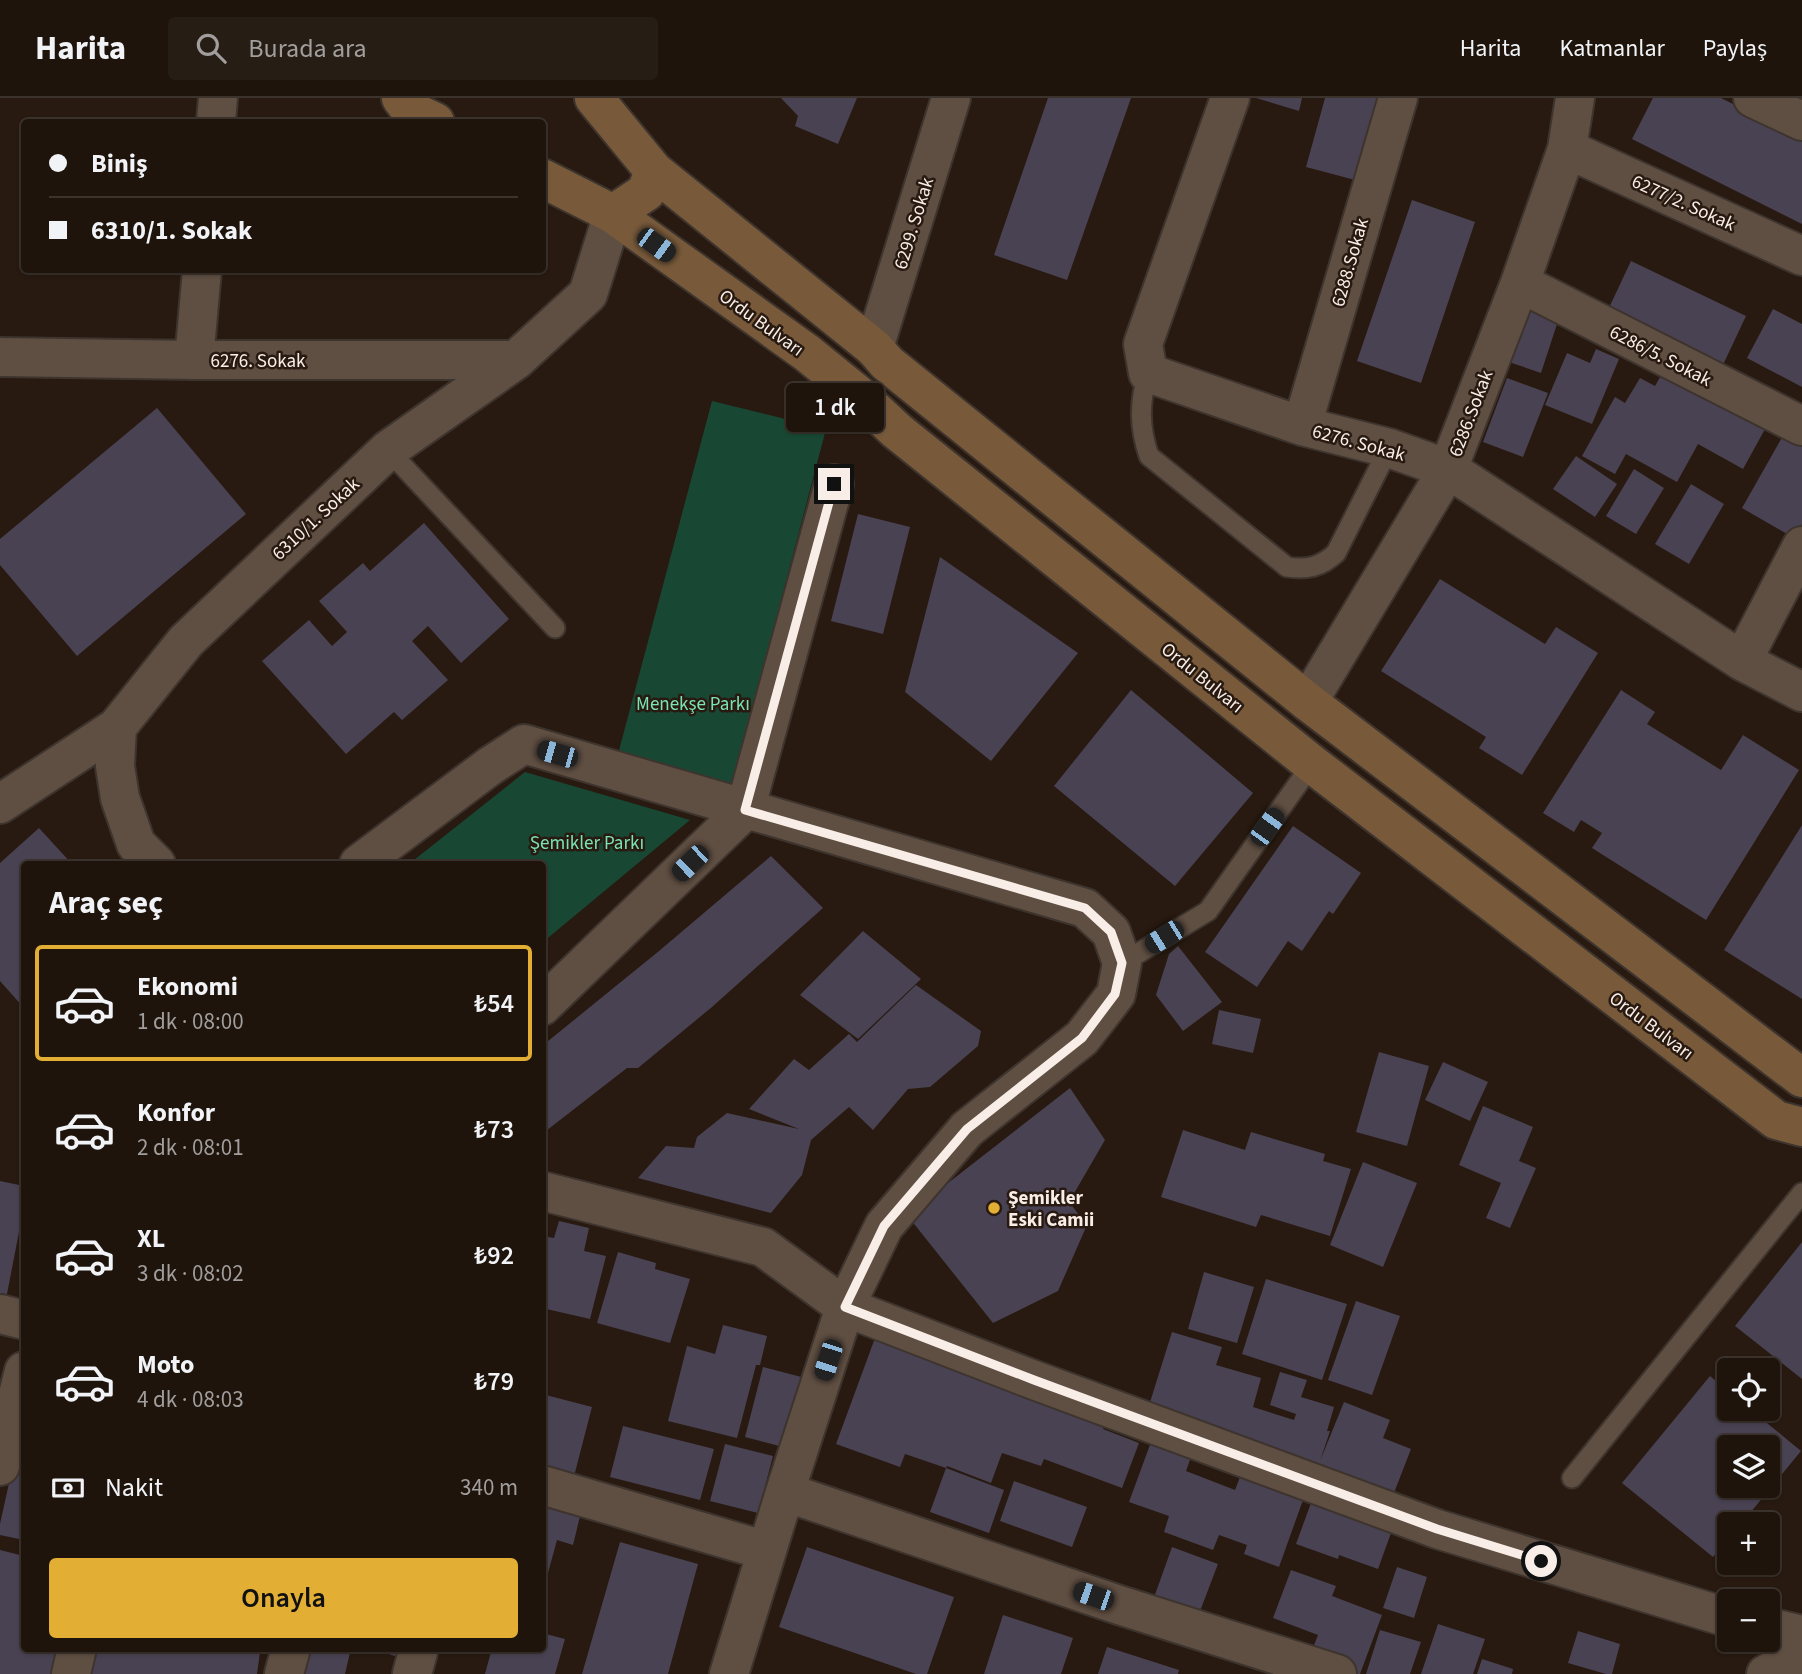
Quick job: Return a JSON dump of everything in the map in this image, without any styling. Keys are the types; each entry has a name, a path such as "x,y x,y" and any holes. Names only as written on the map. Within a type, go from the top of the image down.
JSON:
{"main road":[{"path":"594,98 654,171 874,348 898,372 1308,702 1802,1078"},
{"path":"613,214 646,192 654,171"},
{"name":"Ordu Bulvarı","path":"546,180 613,214 807,353 897,431 1312,764 1776,1120 1802,1127"}],"street":[{"path":"216,119 218,98"},
{"name":"6299. Sokak","path":"874,348 951,98"},
{"path":"1148,373 1143,344 1230,98"},
{"name":"6288.Sokak","path":"1302,426 1398,98"},
{"name":"6286.Sokak","path":"1308,702 1448,469 1520,284 1567,149 1575,98"},
{"path":"1753,98 1802,121"},
{"name":"6277/2. Sokak","path":"1567,149 1802,256"},
{"name":"6310/1. Sokak","path":"0,804 117,727 186,641 388,450 516,360 588,293 613,214"},
{"path":"194,360 202,273"},
{"name":"6286/5. Sokak","path":"1520,284 1802,426"},
{"name":"6276. Sokak","path":"0,357 516,360"},
{"name":"6276. Sokak","path":"1148,373 1302,426 1389,448 1448,469 1742,661 1802,692"},
{"path":"546,1002 745,810 834,484"},
{"path":"1742,661 1802,546"},
{"path":"117,727 115,766 121,798 136,844 153,861"},
{"path":"363,861 490,766 524,744 1085,908 1111,932 1122,963 1115,994 1082,1038 967,1129 884,1226 845,1307 729,1674"},
{"path":"546,1192 763,1247 845,1307 1034,1380 1437,1529 1717,1615"},
{"path":"0,1314 21,1319"},
{"path":"0,1466 21,1383"},
{"path":"546,1487 767,1550"},
{"path":"785,1492 1119,1605 1337,1674"},
{"path":"1780,1630 1802,1635"},
{"path":"71,1674 76,1652"},
{"path":"284,1674 290,1652"},
{"path":"412,1674 418,1652"},
{"path":"1766,1674 1802,1654"}],"lane":[{"path":"1148,373 1140,408 1149,456 1287,567 1316,567 1336,554 1389,448"},
{"path":"388,450 555,628"},
{"path":"1122,963 1208,911 1312,764"},
{"path":"1572,1478 1802,1193"}],"green space":[{"name":"Menekşe Parkı","path":"712,401 826,429 730,794 617,758"},
{"name":"Şemikler Parkı","path":"525,772 690,820 546,940 546,861 413,861"}],"building":[{"path":"781,98 857,98 838,144 795,126 798,116"},
{"path":"1048,98 1131,98 1067,280 994,255"},
{"path":"1256,98 1302,98 1299,111"},
{"path":"1325,98 1388,98 1355,180 1306,167"},
{"path":"1653,98 1721,98 1802,139 1802,224 1632,139"},
{"path":"1412,200 1475,222 1421,383 1357,361"},
{"path":"1631,261 1746,316 1722,367 1607,312"},
{"path":"1521,305 1559,318 1541,373 1503,360"},
{"path":"1773,309 1802,324 1802,387 1747,358"},
{"path":"1596,349 1619,359 1592,424 1545,405 1567,353 1590,363"},
{"path":"1668,363 1770,420 1743,469 1698,444 1677,482 1626,454 1615,474 1582,456 1615,397 1625,403 1640,378 1655,386"},
{"path":"1507,378 1548,393 1523,457 1483,442"},
{"path":"157,408 246,514 77,656 0,565 0,539"},
{"path":"1789,425 1802,433 1802,524 1794,538 1742,508"},
{"path":"1576,456 1617,484 1595,517 1553,489"},
{"path":"1634,469 1664,488 1636,534 1606,516"},
{"path":"1691,484 1724,504 1689,564 1655,544"},
{"path":"858,514 910,527 883,634 831,621"},
{"path":"424,523 509,619 461,663 428,626 412,641 448,680 402,720 394,712 346,754 262,661 309,620 332,646 347,632 319,601 363,563 370,571"},
{"path":"940,557 1078,653 991,761 905,692"},
{"path":"1440,579 1545,644 1556,627 1598,653 1522,775 1479,748 1486,737 1381,671"},
{"path":"1131,690 1253,793 1175,886 1054,786"},
{"path":"1621,690 1655,712 1647,724 1721,770 1743,735 1799,770 1706,920 1592,848 1602,833 1581,820 1574,832 1543,813"},
{"path":"1802,825 1802,999 1724,950"},
{"path":"1293,826 1361,873 1333,914 1329,911 1302,951 1288,941 1257,987 1205,952"},
{"path":"39,828 69,861 21,861 21,1005 0,981 0,863"},
{"path":"771,856 823,908 712,1007 638,1068 627,1068 546,1131 546,1043"},
{"path":"863,931 921,979 858,1039 800,995"},
{"path":"1178,946 1222,1002 1183,1031 1156,995 1169,954"},
{"path":"916,985 981,1031 978,1046 930,1087 908,1089 873,1130 849,1107 811,1140 802,1175 771,1213 638,1178 666,1146 694,1148 697,1137 727,1113 799,1129 749,1109 794,1059 809,1070 849,1034 857,1042"},
{"path":"1219,1010 1261,1019 1253,1053 1212,1044"},
{"path":"1379,1052 1429,1066 1407,1146 1356,1132"},
{"path":"1443,1062 1488,1082 1470,1121 1425,1100"},
{"name":"Şemikler Eski Camii","path":"1070,1088 1105,1140 1069,1202 1087,1225 1058,1291 993,1323 907,1215"},
{"path":"1483,1106 1533,1127 1519,1161 1536,1168 1510,1228 1486,1218 1501,1183 1459,1165"},
{"path":"1183,1130 1245,1150 1251,1132 1325,1154 1323,1161 1351,1169 1330,1236 1261,1215 1256,1227 1161,1197"},
{"path":"1363,1162 1417,1183 1383,1267 1330,1245"},
{"path":"0,1181 21,1185 21,1222 7,1294 0,1293"},
{"path":"559,1221 589,1228 584,1251 606,1256 590,1319 546,1309 546,1237 554,1238"},
{"path":"1802,1242 1802,1379 1780,1362 1780,1358 1775,1358 1735,1326"},
{"path":"618,1252 656,1263 655,1269 690,1279 670,1343 597,1323"},
{"path":"1204,1272 1254,1287 1237,1343 1188,1329"},
{"path":"1266,1279 1347,1304 1322,1380 1242,1354"},
{"path":"1356,1301 1400,1316 1372,1395 1328,1380"},
{"path":"723,1325 767,1336 760,1365 756,1365 737,1438 668,1421 687,1346 715,1354"},
{"path":"1172,1332 1222,1347 1216,1365 1261,1378 1253,1407 1294,1420 1296,1414 1270,1405 1280,1372 1307,1380 1301,1397 1334,1407 1327,1431 1330,1431 1320,1461 1344,1402 1390,1420 1383,1438 1411,1449 1392,1498 1146,1415"},
{"path":"875,1338 1106,1422 1103,1429 1139,1443 1122,1488 1044,1459 1041,1466 1002,1453 991,1483 905,1454 900,1467 836,1444"},
{"path":"763,1367 809,1379 791,1449 745,1437"},
{"path":"1710,1376 1717,1382 1717,1421 1765,1421 1801,1451 1780,1477 1780,1435 1717,1435 1717,1498 1762,1498 1751,1512 1717,1512 1717,1552 1713,1557 1622,1483"},
{"path":"546,1395 592,1407 572,1484 546,1477"},
{"path":"623,1426 714,1449 700,1500 610,1477"},
{"path":"21,1429 21,1539 0,1535 0,1524"},
{"path":"1151,1442 1191,1457 1186,1471 1235,1490 1240,1477 1303,1500 1279,1567 1244,1554 1247,1545 1219,1535 1213,1550 1164,1532 1169,1516 1129,1502"},
{"path":"725,1444 773,1456 758,1513 710,1501"},
{"path":"946,1468 1004,1490 989,1533 930,1512"},
{"path":"1014,1481 1087,1507 1072,1547 1000,1521"},
{"path":"546,1494 583,1504 573,1545 557,1540 546,1580"},
{"path":"1311,1503 1391,1533 1378,1569 1296,1544"},
{"path":"620,1542 698,1564 668,1674 582,1674"},
{"path":"807,1547 954,1597 927,1674 916,1674 779,1627"},
{"path":"1172,1547 1218,1564 1197,1619 1152,1603"},
{"path":"0,1550 21,1555 21,1652 67,1652 62,1674 0,1674"},
{"path":"1397,1567 1427,1577 1414,1618 1383,1608"},
{"path":"1291,1570 1336,1586 1332,1596 1382,1615 1360,1674 1309,1658 1318,1635 1273,1618"},
{"path":"1003,1615 1073,1638 1061,1674 984,1674"},
{"path":"1438,1624 1485,1639 1473,1674 1421,1674"},
{"path":"1380,1630 1421,1642 1410,1674 1366,1674"},
{"path":"1578,1631 1620,1644 1612,1674 1568,1663"},
{"path":"546,1634 565,1639 555,1674 485,1674 491,1652 546,1652"},
{"path":"1107,1647 1179,1670 1178,1674 1098,1674"},
{"path":"90,1652 260,1652 257,1674 87,1674"},
{"path":"301,1652 350,1652 345,1674 295,1674"},
{"path":"382,1652 402,1652 401,1658"},
{"path":"1482,1659 1513,1669 1512,1674 1477,1674"}],"place":[{"name":"Şemikler Eski Camii","path":"994,1208"}],"route":[{"path":"834,484 745,810 1085,908 1111,932 1122,963 1115,994 1082,1038 967,1129 884,1226 845,1307 1437,1529 1541,1561"}]}
